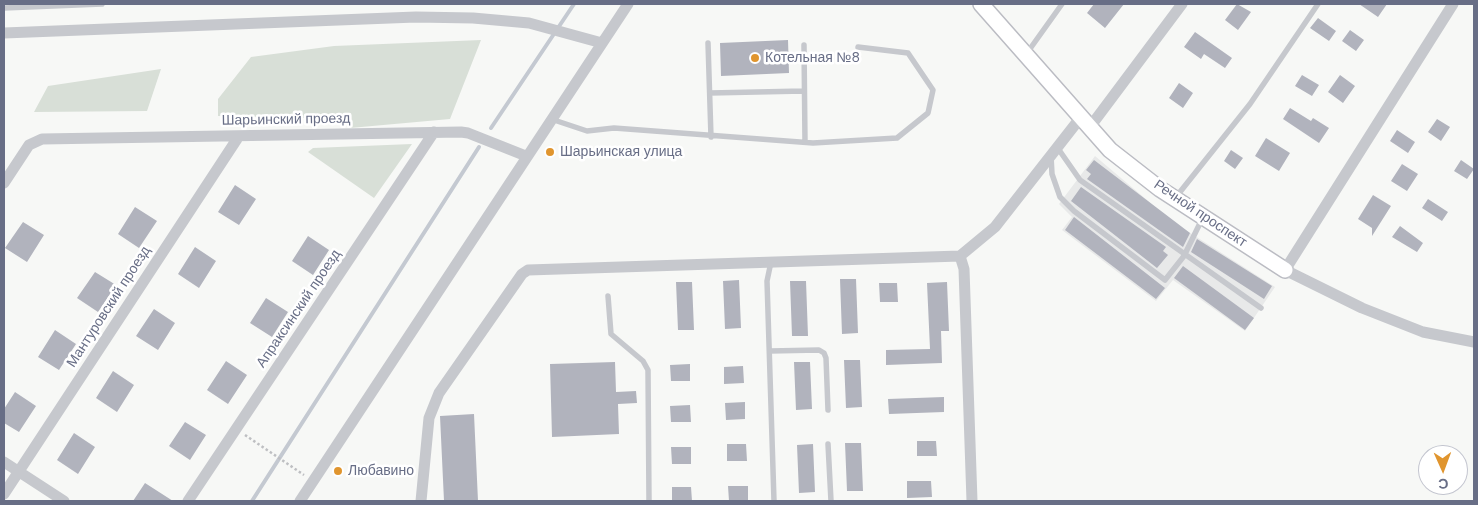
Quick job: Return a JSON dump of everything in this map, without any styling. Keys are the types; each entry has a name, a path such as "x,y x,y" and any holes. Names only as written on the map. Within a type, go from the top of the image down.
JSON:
{"street":[{"path":"300,501 628,4"},
{"name":"Речной проспект","path":"981,4 1110,150 1175,199 1285,270 1362,308 1422,332 1474,342"},
{"path":"421,501 429,418 439,393 522,274 528,270 960,256 995,227 1054,152 1085,122 1182,4"},
{"path":"1285,270 1454,4"},
{"path":"4,33 416,17 474,18 529,23 602,43"},
{"name":"Апраксинский проезд","path":"188,501 434,132"},
{"name":"Шарьинский проезд","path":"4,183 29,145 42,138 468,132 526,156"},
{"name":"Мантуровский проезд","path":"4,494 239,136"},
{"path":"960,256 964,269 972,501"},
{"path":"4,462 64,501"}],"lane":[{"path":"4,8 102,4"},
{"path":"1026,55 1062,4"},
{"path":"1175,199 1250,104 1318,4"},
{"path":"708,43 711,137"},
{"path":"804,45 805,142"},
{"path":"551,119 587,131 614,128 711,137 805,142 897,138 928,113 933,90 908,53 858,48"},
{"path":"710,93 804,91"},
{"path":"1054,152 1080,180 1184,256 1261,308"},
{"path":"1054,152 1052,174 1060,197 1074,211 1165,280 1184,256 1203,217"},
{"path":"771,262 767,281 774,501"},
{"path":"608,296 611,334 643,360 648,370 649,501"},
{"path":"770,351 819,350 824,353 826,358 828,410"},
{"path":"828,444 831,501"}],"path":[{"path":"236,430 304,475"}],"shaded area":[{"path":"481,40 450,119 350,128 345,119 218,116 218,99 251,57 334,46"},
{"path":"161,69 147,111 34,112 48,86"},
{"path":"412,144 374,198 308,152 313,148"},
{"path":"1095,156 1173,222 1275,287 1245,331 1173,280 1156,301 1062,230 1072,217 1059,204"}],"building":[{"path":"1094,4 1124,4 1105,28 1087,13"},
{"path":"1237,4 1251,12 1238,30 1225,20"},
{"path":"1359,4 1387,4 1378,17"},
{"path":"1318,18 1336,31 1329,41 1310,28"},
{"path":"1350,30 1364,40 1356,51 1342,41"},
{"path":"1195,32 1232,58 1225,68 1204,54 1201,59 1184,47"},
{"name":"Котельная №8","path":"788,40 789,73 721,76 720,43"},
{"path":"1302,75 1319,85 1312,96 1295,86"},
{"path":"1340,75 1355,86 1343,103 1328,92"},
{"path":"1179,83 1193,93 1183,108 1169,98"},
{"path":"1290,108 1311,121 1313,118 1329,128 1319,143 1283,119"},
{"path":"1437,119 1450,127 1441,141 1428,132"},
{"path":"1397,130 1415,142 1408,153 1390,141"},
{"path":"1266,138 1290,153 1279,171 1255,156"},
{"path":"1231,150 1243,158 1235,169 1224,161"},
{"path":"1094,160 1190,233 1183,247 1087,179 1091,174 1086,170"},
{"path":"1461,160 1474,169 1467,179 1454,171"},
{"path":"1402,164 1418,174 1407,191 1391,181"},
{"path":"235,185 256,199 239,225 218,212"},
{"path":"1081,187 1166,247 1163,251 1168,255 1157,268 1071,201"},
{"path":"1373,195 1391,206 1372,236 1372,228 1358,219"},
{"path":"1428,199 1448,212 1442,221 1422,208"},
{"path":"135,207 157,221 139,248 118,234"},
{"path":"1074,217 1165,288 1156,299 1065,230"},
{"path":"23,222 44,235 27,262 5,248"},
{"path":"1400,226 1423,243 1417,252 1392,237"},
{"path":"308,236 329,250 313,275 292,261"},
{"path":"1197,239 1272,286 1264,299 1191,252"},
{"path":"195,247 216,261 199,288 178,274"},
{"path":"1183,266 1254,318 1245,330 1174,278"},
{"path":"95,272 116,285 98,312 77,298"},
{"path":"840,279 856,279 858,333 842,334"},
{"path":"739,280 741,328 725,329 723,281"},
{"path":"790,281 806,281 808,336 792,336"},
{"path":"676,282 692,282 694,330 678,330"},
{"path":"947,282 949,331 941,331 942,363 886,365 886,350 930,349 927,283"},
{"path":"879,283 897,283 898,302 880,302"},
{"path":"266,298 288,312 272,337 250,323"},
{"path":"154,309 175,323 158,350 136,336"},
{"path":"55,330 76,344 59,370 38,357"},
{"path":"844,360 860,360 862,407 846,408"},
{"path":"226,361 247,375 228,404 207,390"},
{"path":"615,362 616,392 636,391 637,403 618,404 619,434 552,437 550,364"},
{"path":"794,362 810,362 812,409 796,410"},
{"path":"690,364 690,381 671,381 670,365"},
{"path":"743,366 744,383 724,384 724,367"},
{"path":"113,371 134,385 117,412 96,398"},
{"path":"15,392 36,406 19,432 4,423 4,409"},
{"path":"944,397 944,412 889,414 888,399"},
{"path":"745,402 745,419 726,420 725,403"},
{"path":"690,405 691,422 671,422 670,406"},
{"path":"474,414 478,501 444,501 440,416"},
{"path":"185,422 206,435 190,460 169,446"},
{"path":"74,433 95,447 78,474 57,460"},
{"path":"917,441 936,441 937,456 917,456"},
{"path":"845,443 861,443 863,491 847,491"},
{"path":"727,444 746,444 747,461 727,461"},
{"path":"813,444 815,492 799,493 797,445"},
{"path":"671,447 691,447 691,464 672,464"},
{"path":"907,481 931,481 932,497 907,498"},
{"path":"145,483 173,501 133,501"},
{"path":"728,486 748,486 748,501 729,501"},
{"path":"672,487 691,487 692,501 672,501"}],"waterway":[{"path":"491,128 574,4"},
{"path":"252,501 479,147"}],"place":[{"name":"Котельная №8","path":"755,58"},
{"name":"Шарьинская улица","path":"550,152"},
{"name":"Любавино","path":"338,471"}]}
